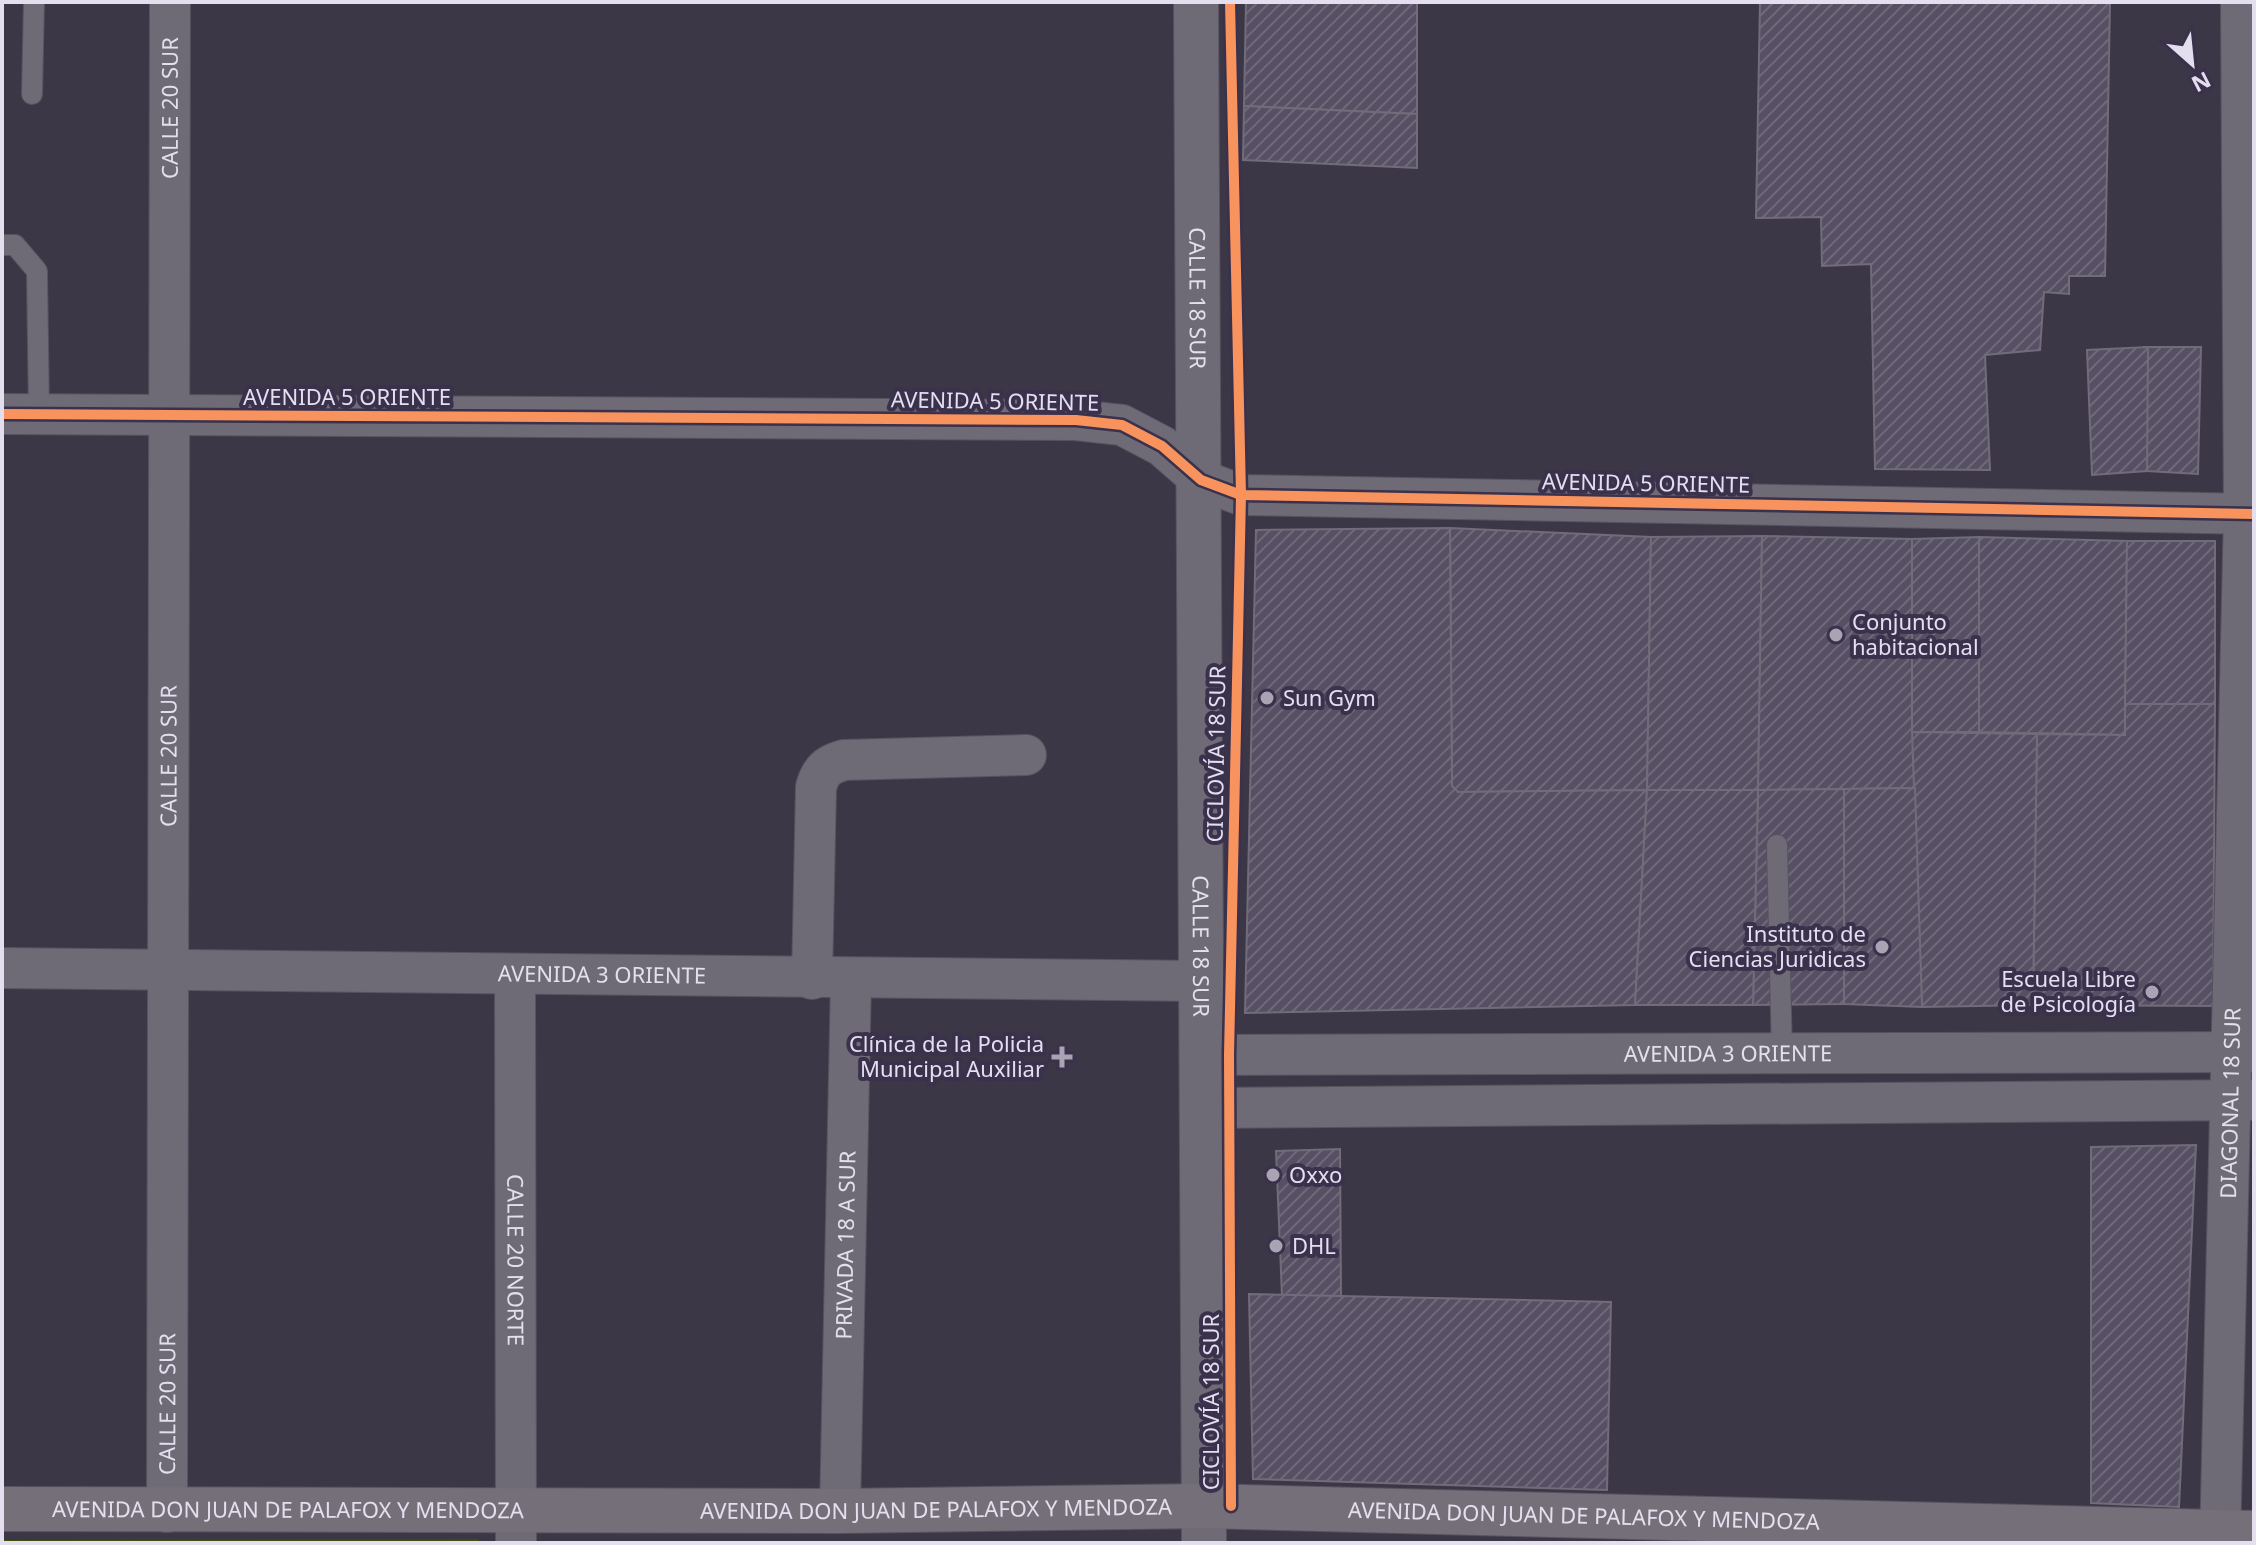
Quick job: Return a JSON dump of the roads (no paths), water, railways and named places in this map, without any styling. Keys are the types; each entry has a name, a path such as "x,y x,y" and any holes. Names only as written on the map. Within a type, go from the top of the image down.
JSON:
{"main road":[{"name":"AVENIDA DON JUAN DE PALAFOX Y MENDOZA","path":"2,1509 167,1512 515,1527 840,1511 1204,1524 2232,1536"}],"street":[{"name":"CALLE 20 SUR","path":"167,1512 170,2"},
{"name":"CALLE 18 SUR","path":"1196,2 1201,480 1204,1524"},
{"name":"DIAGONAL 18 SUR","path":"2232,1536 2244,1052 2249,514 2241,2"},
{"name":"AVENIDA 5 ORIENTE","path":"21,414 1076,420 1122,425 1162,446 1201,480 1241,495 2249,514"},
{"name":"PRIVADA 18 A SUR","path":"840,1511 831,979 816,787 820,773 830,764 844,760 1026,755"},
{"name":"AVENIDA 3 ORIENTE","path":"2,968 167,968 515,976 1203,981"},
{"name":"CALLE 20 NORTE","path":"515,976 515,1527"},
{"name":"AVENIDA 3 ORIENTE","path":"1204,1055 2244,1052"},
{"path":"1667,1104 1669,1054"},
{"path":"1204,1108 2243,1100"}],"lane":[{"path":"32,94 34,2"},
{"path":"2,245 15,245 37,271 21,414"},
{"path":"1777,845 1782,1054"}],"place":[{"name":"Conjunto habitacional","path":"1836,635"},
{"name":"Sun Gym","path":"1267,698"},
{"name":"Instituto de Ciencias Juridicas","path":"1882,947"},
{"name":"Escuela Libre de Psicología","path":"2152,992"},
{"name":"Clínica de la Policia Municipal Auxiliar","path":"1062,1057"},
{"name":"Oxxo","path":"1273,1175"},
{"name":"DHL","path":"1276,1246"}]}
